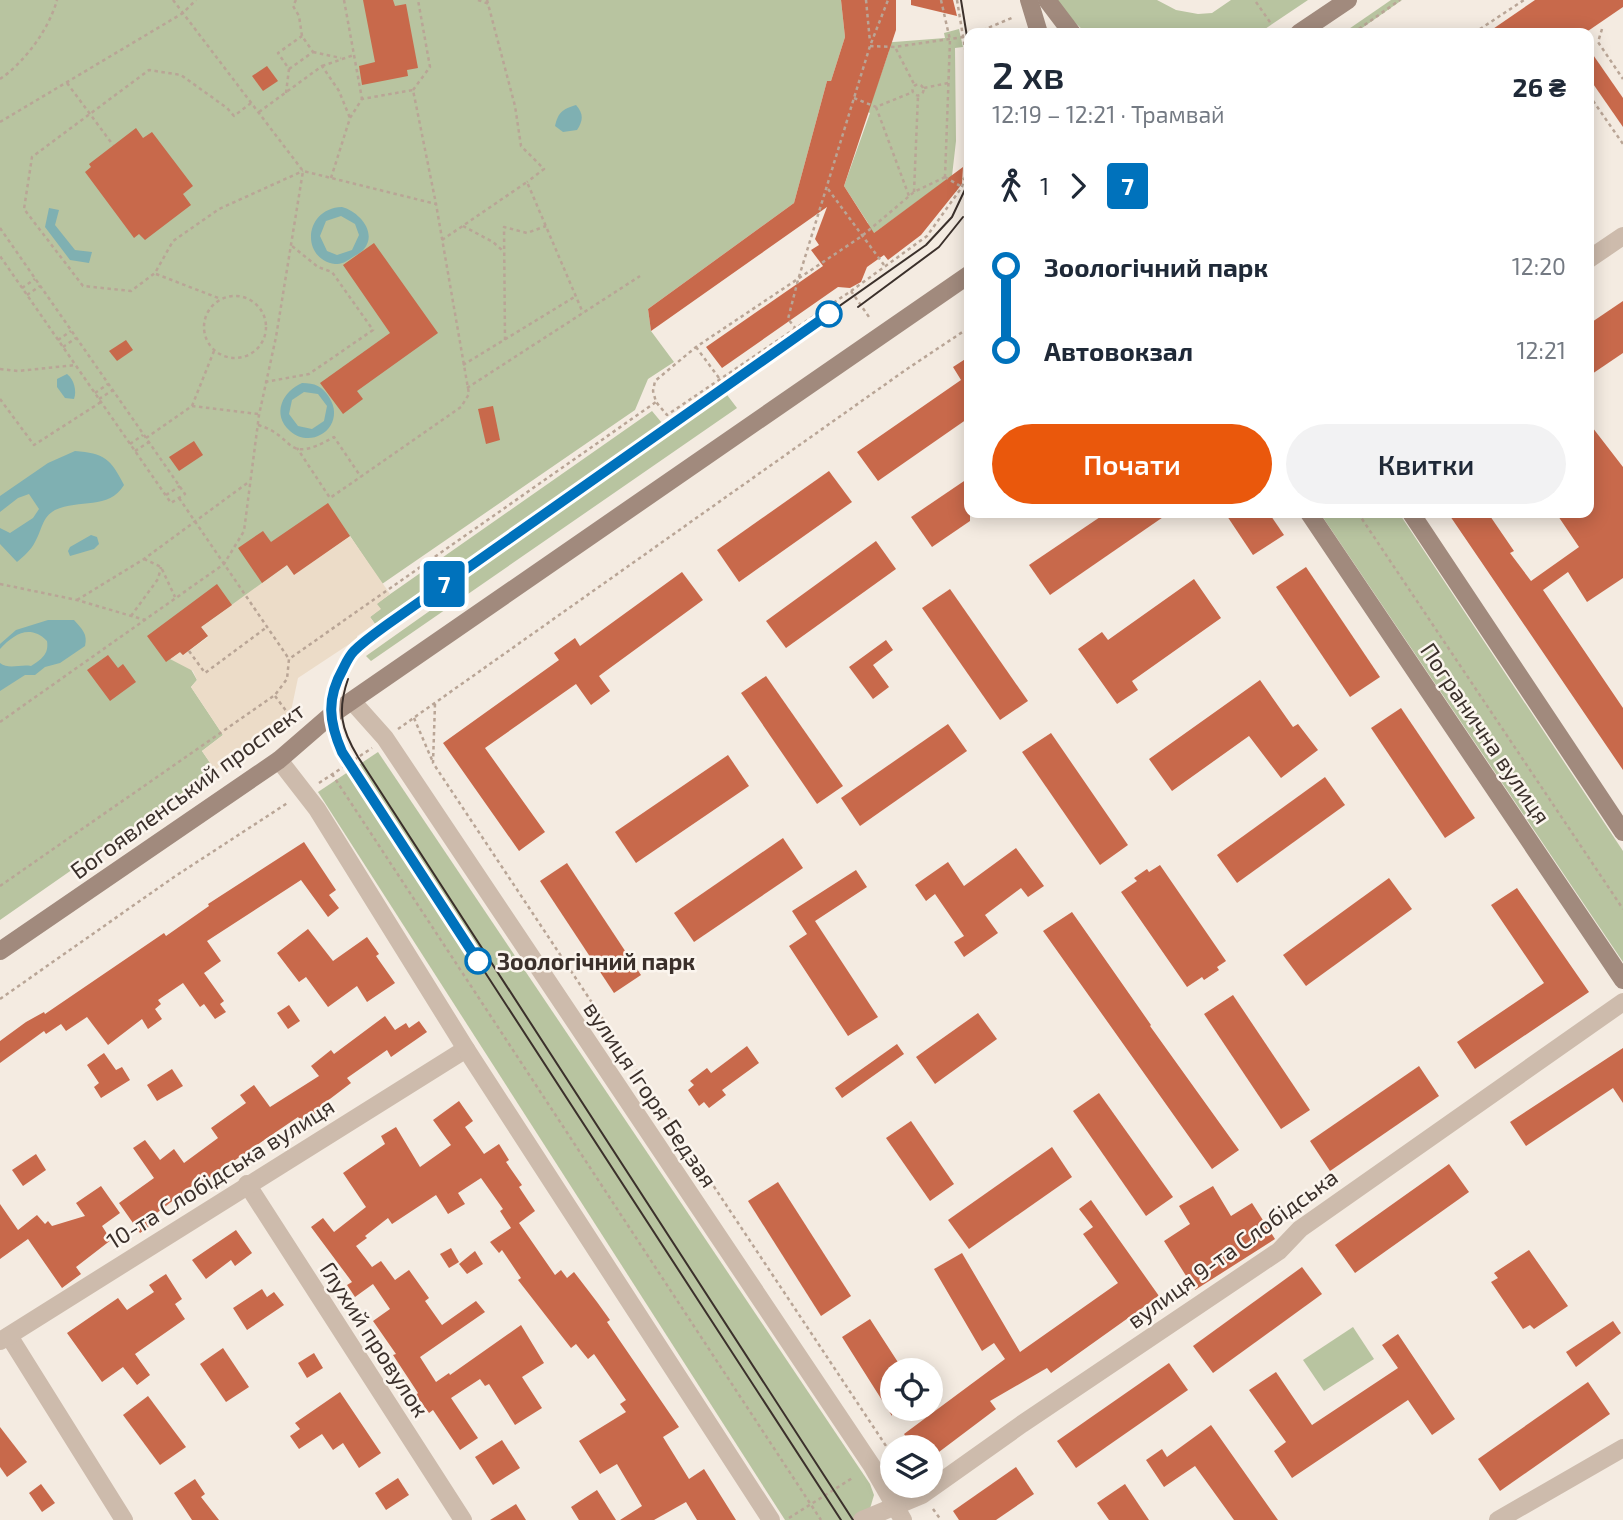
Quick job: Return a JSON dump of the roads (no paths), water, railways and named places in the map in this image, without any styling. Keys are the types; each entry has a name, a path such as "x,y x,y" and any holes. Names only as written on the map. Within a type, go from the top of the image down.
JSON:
{"main road":[{"path":"1030,0 1038,28"},
{"path":"1047,0 1068,28"},
{"path":"1306,28 1348,0"},
{"name":"Богоявленський проспект","path":"0,951 279,760 331,715 964,277"},
{"name":"Погранична вулиця","path":"1312,518 1623,980"},
{"path":"1414,518 1623,832"}],"street":[{"path":"1594,256 1623,236"},
{"name":"вулиця Ігоря Бедзая","path":"352,701 385,738 872,1466 899,1513"},
{"path":"279,760 317,809 466,1049 771,1520"},
{"name":"вулиця 9-та Слобідська","path":"862,1520 899,1513 1022,1423 1279,1251 1300,1228 1623,1002"},
{"name":"10-та Слобідська вулиця","path":"4,1338 466,1049"},
{"name":"Глухий провулок","path":"247,1184 463,1520"},
{"path":"4,1338 124,1520"},
{"path":"1497,1520 1623,1448"}],"water":[{"path":"576,105 581,114 579,127 577,130 563,132 555,126 558,117 564,110"},
{"path":"342,207 348,209 364,223 369,236 363,250 340,264 324,260 316,253 312,244 314,224 329,210","holes":["341,216 355,224 359,235 352,250 337,255 327,251 320,236 326,221"]},
{"path":"49,208 59,210 55,225 75,250 92,252 89,263 70,260 45,227"},
{"path":"67,374 74,385 74,399 65,398 57,387 57,379"},
{"path":"302,383 314,385 329,397 334,417 325,432 308,438 290,431 284,424 280,410 285,397","holes":["304,392 318,394 327,406 324,421 312,429 298,426 289,414 292,400"]},
{"path":"75,451 106,459 124,485 118,493 102,501 55,510 45,520 31,548 17,562 0,544 0,528 10,533 33,518 39,509 29,494 18,498 0,512 0,496 48,463"},
{"path":"91,535 97,537 99,544 94,549 70,556 70,547"},
{"path":"48,620 74,620 85,635 85,646 60,663 45,667 35,675 25,675 0,691 0,663 7,666 31,666 44,656 47,641 28,632 17,635 0,649 0,644 16,630"}],"tram line":[{"path":"961,0 966,28"},
{"path":"841,1520 349,763 333,732 331,698 340,674 353,652 388,624 926,245 952,217 964,192"},
{"path":"858,307 939,247 963,217"},
{"name":"7","path":"478,961 342,752 333,732 331,715 331,698 340,674 353,652 388,624 829,314"},
{"path":"348,679 342,710 344,728 358,757 853,1520"}],"place":[{"name":"Зоологічний парк","path":"478,961"}]}
